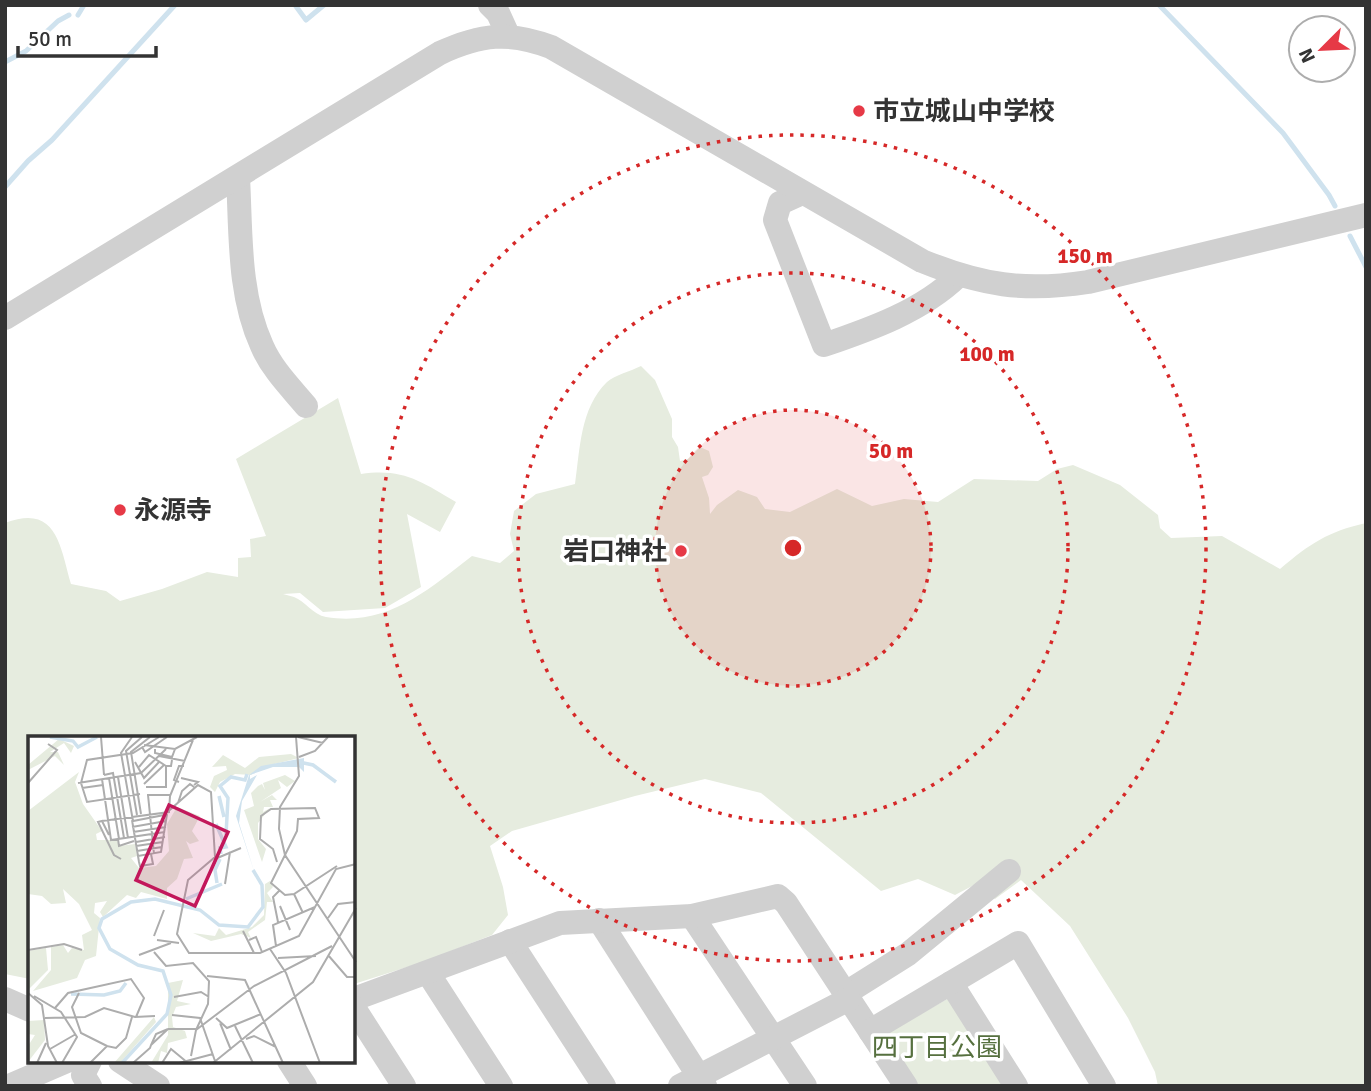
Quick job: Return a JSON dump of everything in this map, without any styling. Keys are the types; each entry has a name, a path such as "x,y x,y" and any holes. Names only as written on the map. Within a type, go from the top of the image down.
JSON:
{"street":[{"path":"490,5 498,13 508,35"},
{"path":"5,318 440,53 474,40 508,35 531,39 551,47 922,261 958,276 1024,287 1054,288 1366,215"},
{"path":"238,177 243,266 252,322 263,348 282,379 306,406"},
{"path":"802,192 780,204 775,220 824,345 918,307 940,293 958,276"},
{"path":"598,920 695,1083 847,996 908,954 1009,871"},
{"path":"355,999 560,923 692,916 778,896 786,904 906,1086"},
{"path":"692,916 805,1086"},
{"path":"510,941 604,1086"},
{"path":"870,1031 1018,943 1104,1086"},
{"path":"428,973 500,1086"},
{"path":"951,983 1016,1086"},
{"path":"5,999 28,1009"},
{"path":"355,1010 404,1086"},
{"path":"9,1086 62,1063"},
{"path":"89,1063 83,1076 90,1086"},
{"path":"131,1063 158,1086"},
{"path":"290,1063 305,1086"}],"green space":[{"path":"641,366 655,380 672,419 672,437 678,447 680,461 688,459 700,447 709,451 713,467 708,475 702,477 709,498 710,514 717,505 738,490 757,497 765,509 790,512 837,489 872,506 904,499 938,502 974,479 1038,481 1057,469 1073,465 1120,485 1158,515 1160,528 1171,538 1222,536 1280,569 1320,540 1340,530 1366,523 1366,1086 1158,1086 1155,1072 1128,1018 1070,926 1021,880 995,899 976,884 955,895 918,879 881,891 761,793 705,779 512,831 490,846 503,887 508,915 492,935 423,962 355,984 355,736 28,736 28,979 5,974 5,523 22,518 46,523 59,543 71,584 106,591 120,601 207,572 238,577 238,558 251,557 250,539 266,536 236,459 338,398 361,474 388,473 411,478 456,502 440,532 407,514 421,587 385,608 323,612 300,593 283,594 298,599 317,614 326,617 368,617 405,603 439,582 472,556 500,563 514,551 510,534 514,511 536,494 575,484 580,444 591,404 607,382"},
{"name":"四丁目公園","path":"949,998 1007,1086 919,1086 888,1039 889,1032"}],"waterway":[{"path":"78,15 84,5"},
{"path":"5,187 28,161 52,140 175,5"},
{"path":"295,5 306,20 324,5"},
{"path":"1159,5 1283,133 1335,206"},
{"path":"5,62 26,51 58,21 69,15"},
{"path":"1350,236 1366,267"}],"place":[{"name":"市立城山中学校","path":"859,111"},
{"name":"永源寺","path":"120,510"},
{"name":"岩口神社","path":"681,551"}]}
